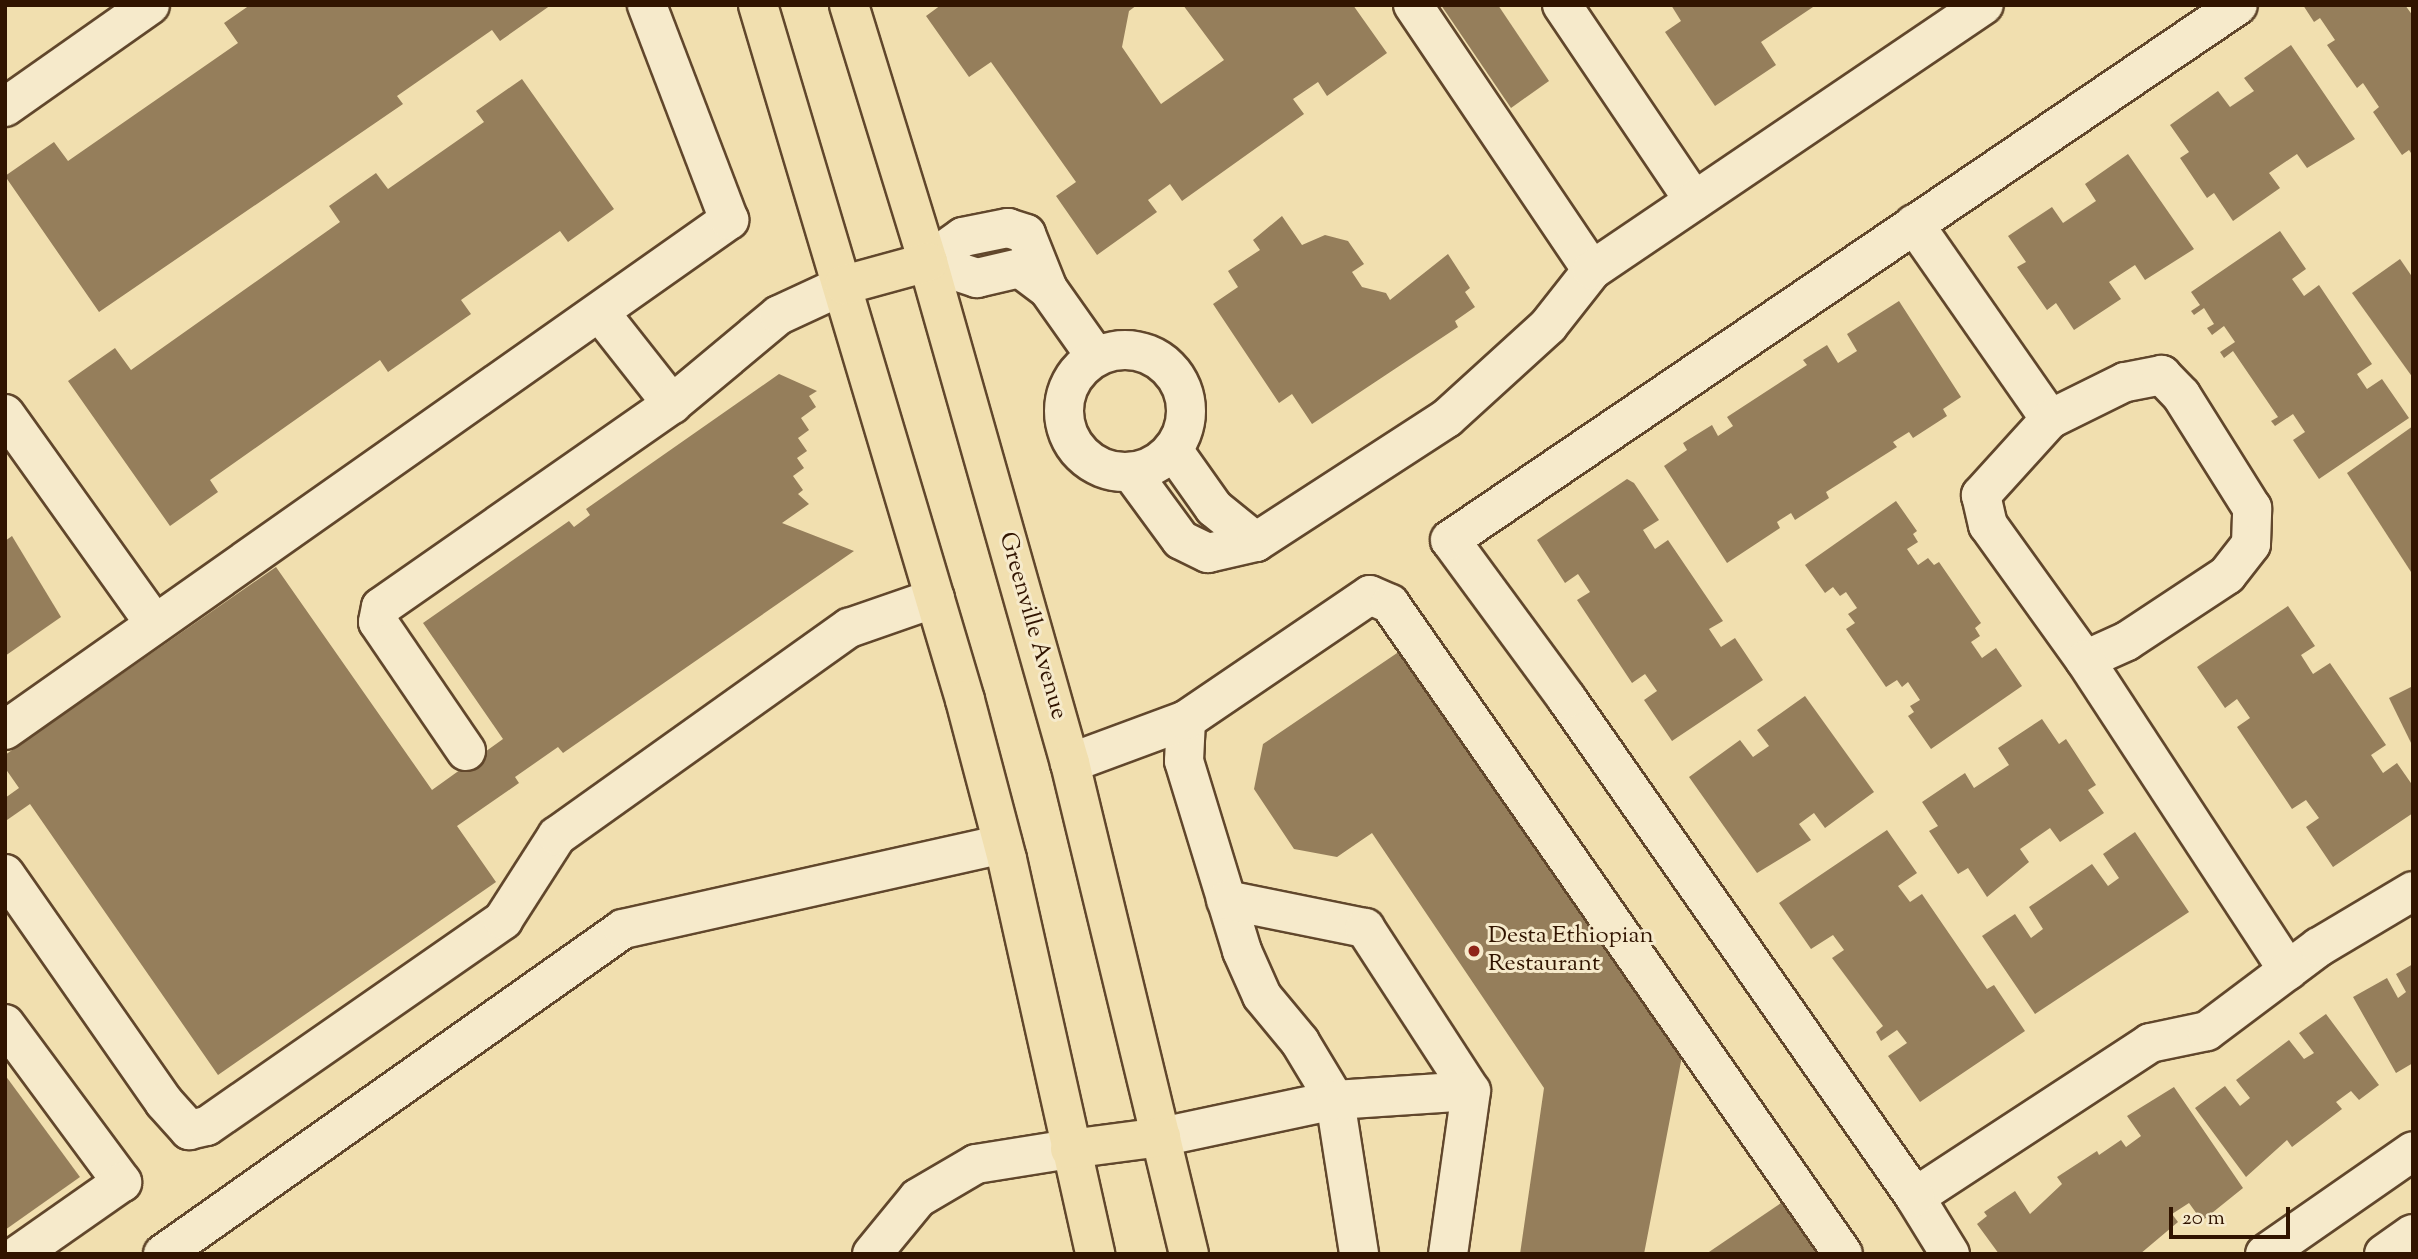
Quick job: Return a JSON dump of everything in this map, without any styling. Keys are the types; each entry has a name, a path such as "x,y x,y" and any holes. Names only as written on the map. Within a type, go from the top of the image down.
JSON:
{"main road":[{"path":"758,5 844,285 1003,844 1095,1254"},
{"name":"Greenville Avenue","path":"856,7 1070,763 1189,1254"},
{"path":"844,285 928,262"},
{"path":"1070,1149 1161,1137"}],"street":[{"path":"5,107 150,5"},
{"path":"5,730 601,314 729,220 647,5"},
{"path":"1413,5 1592,270"},
{"path":"1562,5 1694,201"},
{"path":"1131,472 1181,540 1208,553 1256,542 1447,418 1548,326 1592,270 1984,5"},
{"path":"1950,1254 1915,1196 1450,540 2238,5"},
{"path":"1914,225 2050,419"},
{"path":"928,262 963,237 1008,228 1026,234 1048,289 1096,357"},
{"path":"466,751 378,622 381,607 672,404 779,315 844,285"},
{"path":"601,314 672,404"},
{"path":"1137,350 1153,356 1178,378 1187,415 1172,450 1158,463 1131,472 1097,466 1080,454 1069,436 1063,416 1066,395 1074,376 1096,357 1137,350"},
{"path":"2085,660 2127,641 2227,575 2250,544 2252,508 2181,395 2162,375 2125,382 2050,419 1981,495 1988,525 2085,660 2288,970"},
{"path":"5,414 155,624"},
{"path":"1172,450 1214,508 1256,542"},
{"path":"1070,763 1186,720 1370,595 1390,604 1843,1254"},
{"path":"5,874 164,1102 189,1130 207,1126 503,920 557,836 849,628 935,598"},
{"path":"1186,720 1184,761 1226,900 1262,996 1300,1042 1335,1100 1359,1254"},
{"path":"163,1254 623,929 1003,844"},
{"path":"1915,1196 2150,1043 2207,1031 2288,970 2413,891"},
{"path":"1226,900 1365,928 1471,1091 1448,1254"},
{"path":"5,1024 122,1182 19,1254"},
{"path":"1161,1137 1335,1100 1471,1091"},
{"path":"872,1254 918,1198 976,1164 1070,1149"},
{"path":"2265,1254 2413,1151"},
{"path":"2384,1254 2413,1234"}],"building":[{"path":"250,5 551,5 500,41 492,30 397,96 403,104 99,312 5,176 54,142 68,161 238,43 224,23"},
{"path":"941,5 1137,5 1129,11 1122,47 1161,104 1224,60 1183,5 1353,5 1387,53 1327,96 1318,82 1293,99 1304,114 1182,201 1170,184 1148,200 1157,212 1097,255 1056,196 1076,182 991,62 969,77 926,16"},
{"path":"1441,5 1498,5 1549,81 1511,108"},
{"path":"1671,5 1816,5 1761,42 1776,65 1715,106 1665,32 1681,21"},
{"path":"2303,5 2405,5 2413,16 2413,156 2409,150 2402,155 2373,112 2379,107 2363,83 2357,88 2327,45 2335,40 2320,18 2314,22"},
{"path":"2291,45 2355,139 2307,168 2297,154 2269,173 2280,188 2233,221 2214,193 2207,198 2180,158 2189,152 2170,125 2218,91 2230,107 2254,91 2244,78"},
{"path":"522,79 614,209 568,242 560,231 461,300 471,314 388,372 380,360 210,480 218,492 170,526 68,381 115,348 131,370 340,222 329,206 376,173 388,189 484,122 476,111"},
{"path":"2128,154 2194,249 2145,280 2135,265 2109,282 2121,299 2074,330 2056,303 2047,310 2017,267 2026,262 2008,236 2052,207 2063,223 2096,201 2085,184"},
{"path":"1282,216 1302,245 1325,235 1348,241 1364,264 1352,272 1362,287 1386,293 1390,300 1448,254 1470,288 1465,292 1475,307 1455,321 1458,327 1312,424 1292,394 1279,403 1213,304 1238,287 1228,271 1260,250 1253,240"},
{"path":"2280,231 2306,269 2292,279 2304,296 2319,285 2372,364 2357,374 2367,389 2382,379 2409,418 2319,479 2293,440 2305,432 2293,414 2275,426 2271,421 2278,417 2233,351 2224,358 2220,352 2235,342 2224,326 2212,335 2207,328 2214,324 2204,308 2194,315 2191,311 2200,305 2191,292"},
{"path":"2400,259 2413,278 2413,378 2352,293"},
{"path":"1899,301 1961,397 1943,409 1947,416 1913,438 1909,432 1893,442 1897,447 1826,492 1829,498 1795,520 1791,513 1777,522 1780,528 1727,563 1664,466 1687,450 1683,443 1712,425 1718,436 1733,426 1727,417 1807,365 1803,360 1827,345 1838,363 1857,351 1847,334"},
{"path":"779,374 817,391 809,396 816,407 801,418 809,430 798,438 807,451 797,458 804,468 793,476 803,490 798,494 809,504 782,523 854,551 563,753 558,747 515,777 519,783 457,826 496,882 218,1075 30,804 7,820 5,798 19,788 5,768 5,755 276,567 432,790 503,739 423,623 569,521 574,527 590,515 586,509"},
{"path":"2413,426 2413,575 2347,473"},
{"path":"1627,479 1634,483 1659,520 1643,530 1655,549 1668,540 1723,621 1709,629 1721,647 1735,638 1763,680 1672,741 1644,700 1657,691 1645,674 1632,683 1577,600 1590,592 1578,574 1565,583 1537,540"},
{"path":"1896,501 1917,531 1913,534 1918,542 1907,549 1918,565 1928,558 1934,565 1939,562 1981,623 1975,628 1980,636 1971,642 1982,658 1996,648 2022,686 1931,749 1908,716 1914,712 1910,706 1920,700 1908,682 1902,687 1897,680 1886,687 1846,629 1855,623 1848,614 1857,608 1846,592 1840,596 1833,587 1825,593 1805,565"},
{"path":"12,536 61,617 5,656 5,541"},
{"path":"2288,606 2315,646 2301,655 2313,674 2330,663 2386,745 2371,755 2383,773 2397,763 2413,786 2413,813 2333,867 2306,827 2319,818 2306,800 2292,809 2237,727 2250,718 2237,699 2225,708 2197,667"},
{"path":"1403,649 1683,1051 1644,1254 1520,1254 1544,1088 1372,833 1337,857 1294,849 1254,789 1263,744"},
{"path":"2413,686 2413,747 2389,698"},
{"path":"1805,696 1874,792 1825,828 1814,813 1799,824 1811,840 1757,873 1689,777 1740,740 1753,757 1769,746 1757,730"},
{"path":"2042,719 2059,744 2066,739 2096,785 2088,790 2104,813 2060,842 2050,828 2020,849 2029,862 1987,897 1968,868 1958,874 1929,831 1938,826 1922,802 1965,773 1974,788 2009,765 1998,748"},
{"path":"1887,830 1917,873 1898,886 1910,902 1922,894 1987,989 1994,985 2025,1031 1920,1102 1888,1056 1907,1043 1897,1030 1881,1041 1876,1032 1883,1026 1832,958 1844,950 1833,935 1811,949 1779,903"},
{"path":"2135,832 2189,912 2035,1014 1982,936 2015,914 2031,938 2043,929 2029,907 2092,864 2108,886 2119,878 2103,854"},
{"path":"2413,964 2413,1063 2396,1073 2353,997 2387,978 2398,998 2406,992 2396,974"},
{"path":"2326,1014 2379,1085 2359,1100 2351,1091 2336,1102 2342,1109 2292,1147 2287,1140 2246,1177 2195,1108 2225,1086 2240,1106 2250,1098 2236,1080 2289,1040 2304,1059 2314,1053 2299,1033"},
{"path":"5,1075 80,1177 5,1230"},
{"path":"2174,1087 2243,1188 2202,1221 2189,1203 2172,1214 2178,1222 2140,1254 1999,1254 1977,1224 1987,1216 1984,1212 2015,1191 2030,1214 2062,1184 2057,1177 2097,1151 2099,1155 2121,1140 2126,1147 2141,1136 2127,1116"},
{"path":"1787,1199 1824,1254 1706,1254"}],"place":[{"name":"Desta Ethiopian Restaurant","path":"1474,951"}]}
